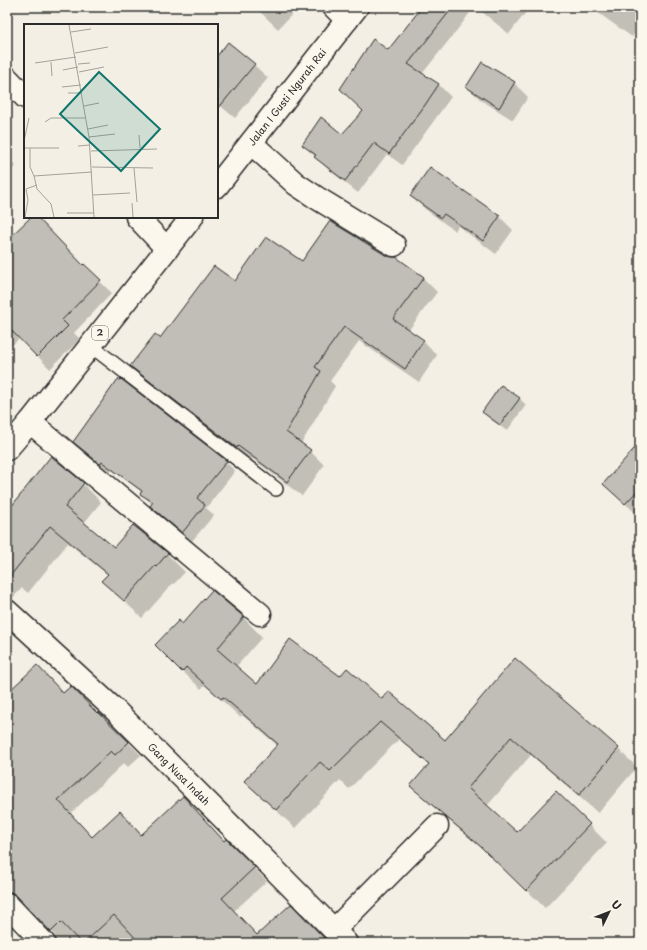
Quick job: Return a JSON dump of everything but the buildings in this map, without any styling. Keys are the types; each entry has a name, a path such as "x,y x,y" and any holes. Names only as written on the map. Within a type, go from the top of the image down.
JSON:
{"main road":[{"name":"Jalan I Gusti Ngurah Rai","path":"218,185 251,143 346,11"},
{"path":"7,78 24,96"},
{"path":"251,143 296,184 394,245"},
{"path":"138,218 167,249"},
{"name":"2","path":"7,449 191,218"},
{"path":"30,422 260,614"},
{"name":"Gang Nusa Indah","path":"7,611 115,710 340,936"},
{"path":"340,936 437,826"},
{"path":"7,904 44,943"}],"lane":[{"path":"90,345 276,489"}]}
